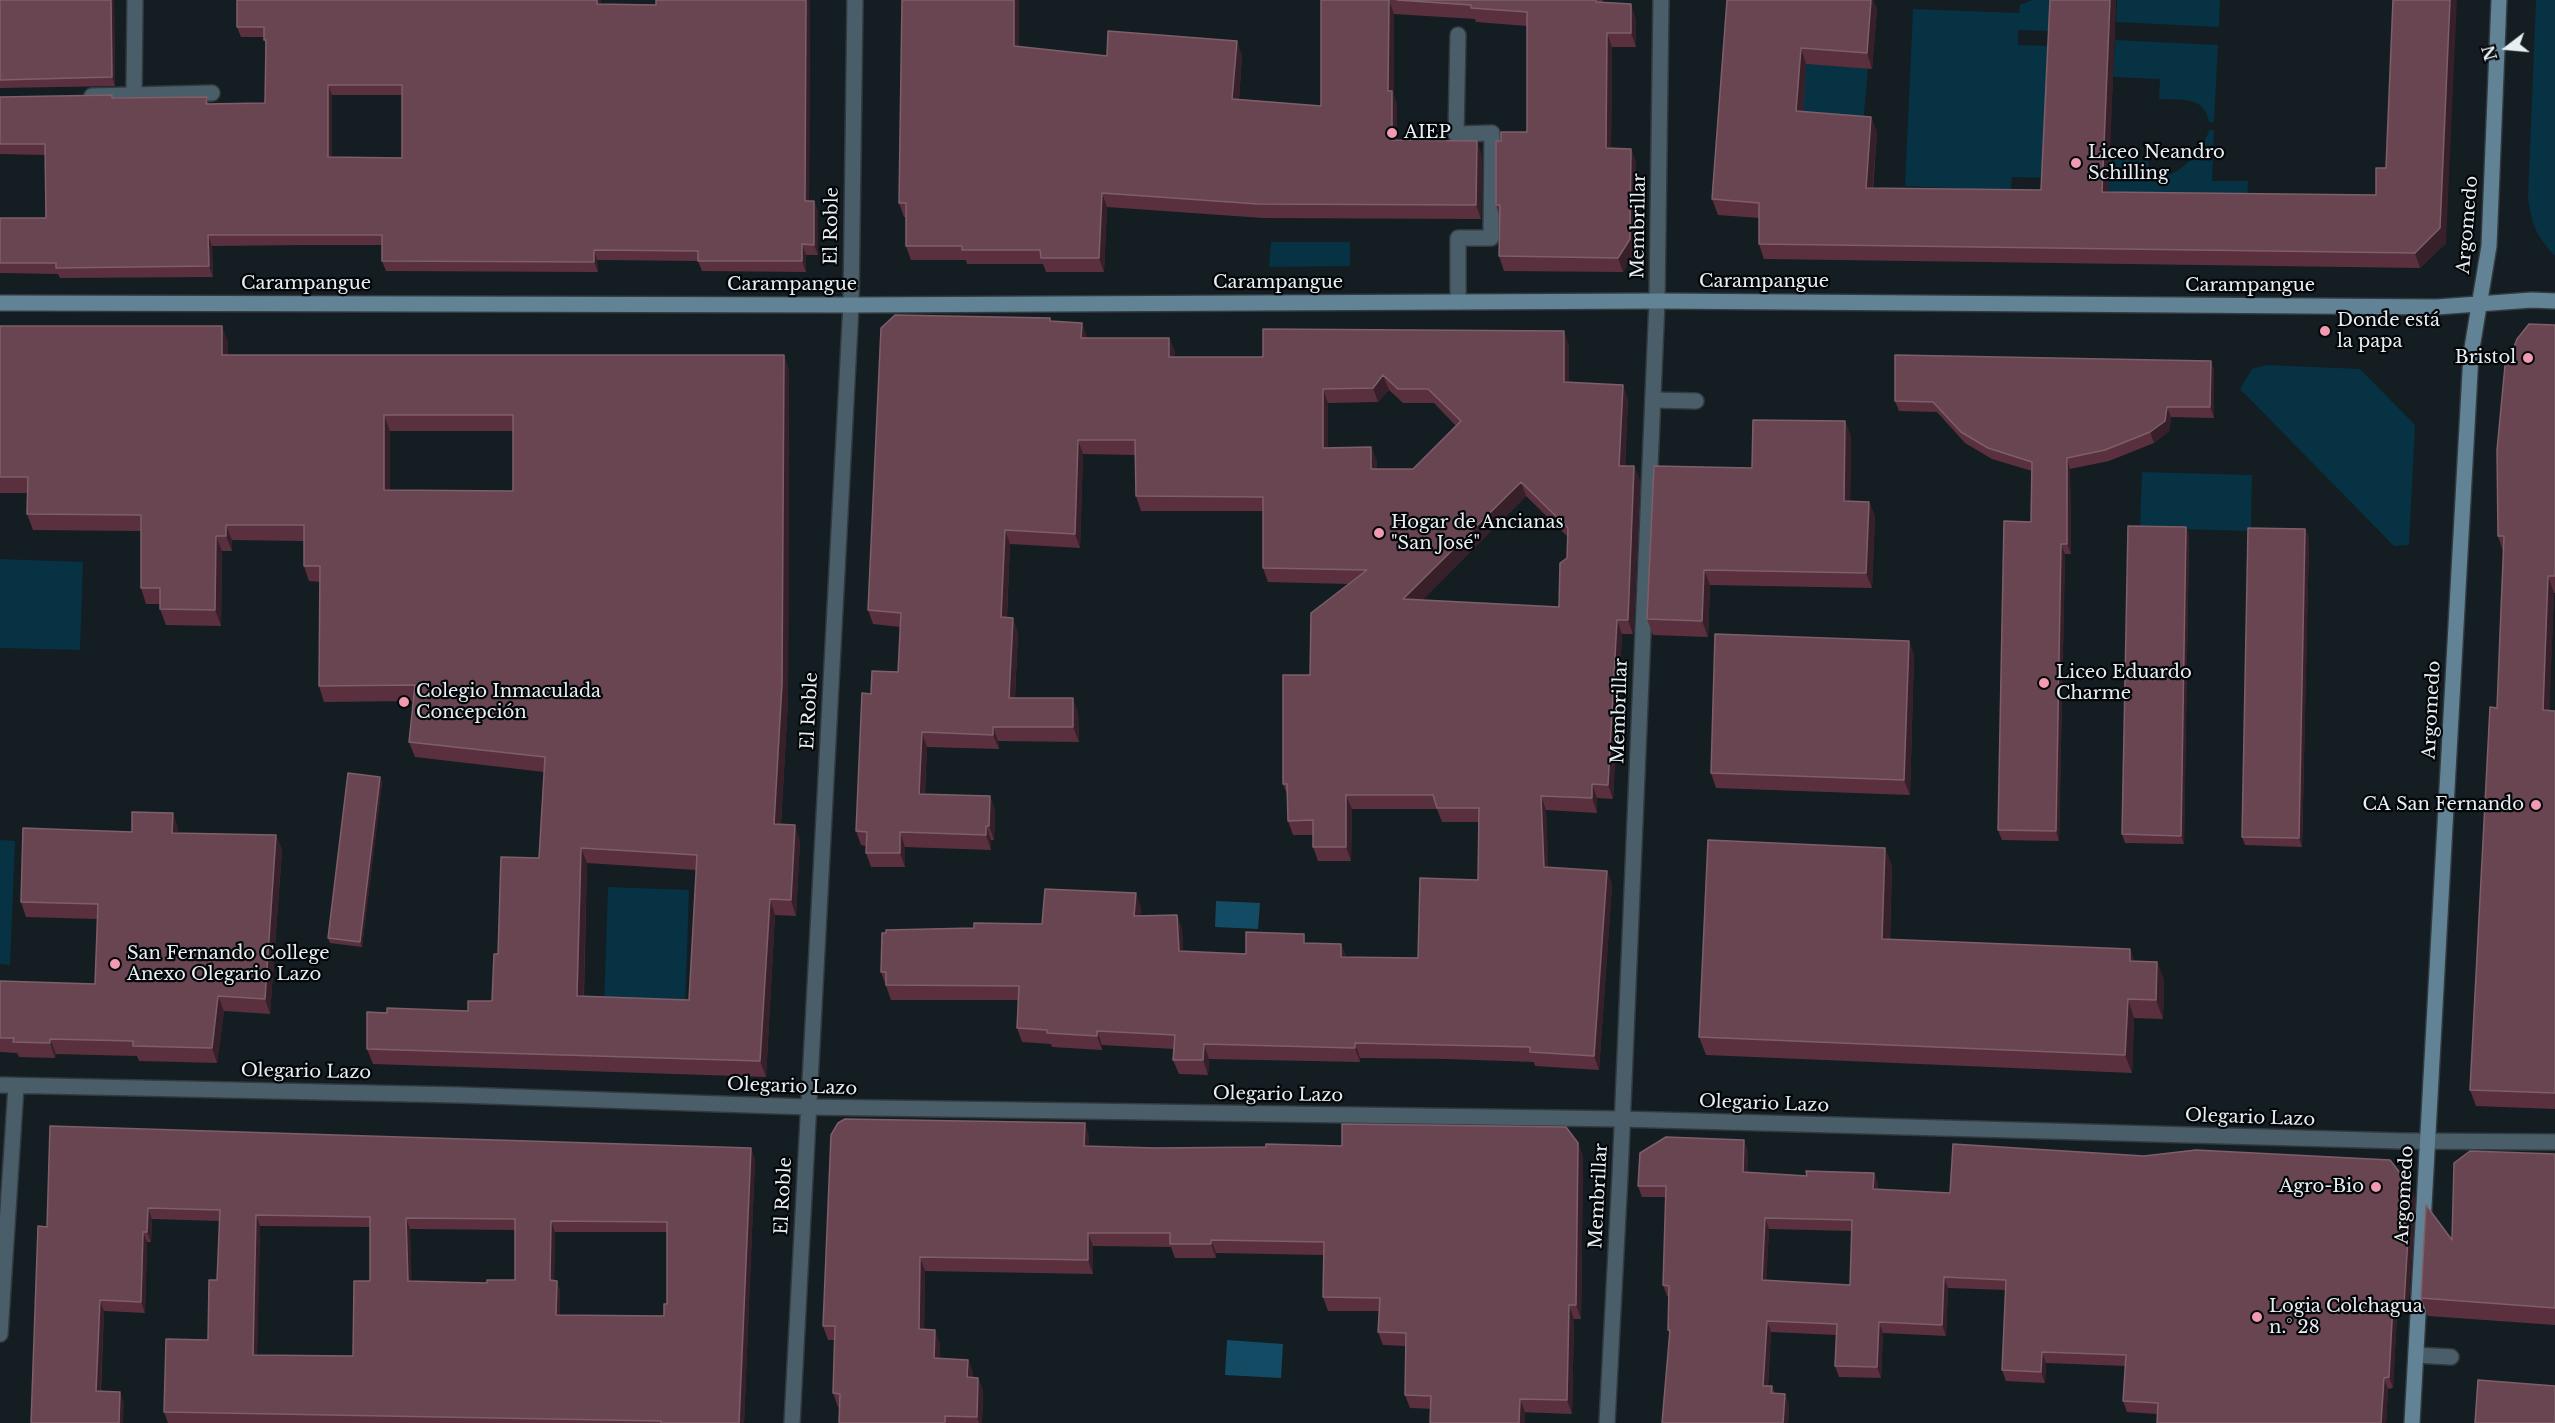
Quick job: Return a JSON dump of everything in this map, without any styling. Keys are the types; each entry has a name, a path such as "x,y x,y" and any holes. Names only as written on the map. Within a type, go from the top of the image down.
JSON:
{"street":[{"path":"134,95 135,0"},
{"name":"El Roble","path":"792,1423 851,305 855,0"},
{"name":"Membrillar","path":"1607,1423 1657,301 1661,0"},
{"name":"Argomedo","path":"2412,1423 2470,366 2489,246 2499,0"},
{"path":"1458,35 1456,134 1492,133 1491,238 1458,238 1458,302"},
{"path":"78,96 212,93"},
{"name":"Carampangue","path":"0,303 851,305 1657,301 2437,307 2555,301"},
{"path":"1653,400 1696,401"},
{"name":"Olegario Lazo","path":"0,1086 459,1095 808,1107 1622,1119 2427,1142 2555,1142"},
{"path":"0,1334 16,1086"},
{"path":"2416,1354 2451,1357"}],"shaded area":[{"path":"2032,0 2056,0 2055,31 2018,30 2018,45 2054,46 2048,178 2012,177 2011,191 1905,186 1913,9 2019,13 2020,5"},
{"path":"2117,0 2220,0 2219,27 2116,22"},
{"path":"2536,0 2555,0 2555,256 2536,230 2528,198"},
{"path":"2115,40 2218,45 2214,122 2209,122 2202,108 2190,101 2159,99 2160,79 2113,77"},
{"path":"1806,64 1868,68 1863,125 1802,120"},
{"path":"2209,130 2214,130 2212,181 2248,181 2247,209 2108,207 2109,159 2148,161 2154,173 2166,175 2174,173 2190,161 2202,145"},
{"path":"1271,242 1350,242 1350,266 1269,267"},
{"path":"2267,365 2360,369 2415,425 2409,545 2394,546 2240,389 2252,369"},
{"path":"2142,472 2252,475 2251,531 2140,528"},
{"path":"0,559 83,562 80,650 0,648"},
{"path":"0,840 15,841 10,965 0,964"},
{"path":"608,887 689,890 685,1011 604,1008"},
{"path":"1216,901 1260,903 1258,929 1215,927"},
{"path":"1227,1340 1283,1344 1281,1378 1225,1375"}],"building":[{"path":"0,0 111,0 112,77 0,80"},
{"path":"237,0 597,0 597,4 656,5 656,0 806,0 805,201 814,201 814,245 802,244 802,261 698,261 698,251 594,250 594,262 382,261 382,235 208,235 209,266 56,268 56,263 0,263 0,218 46,218 45,144 0,144 0,97 112,95 112,98 207,97 206,104 265,103 266,40 264,40 264,27 237,27","holes":["328,85 402,85 402,158 328,157"]},
{"path":"902,0 1014,0 1014,46 1107,56 1108,31 1237,41 1232,99 1321,106 1321,0 1389,0 1388,91 1392,91 1392,140 1477,141 1476,205 1258,204 1102,193 1099,258 1041,258 1040,250 962,250 962,246 906,246 906,203 899,203"},
{"path":"1397,0 1596,0 1596,2 1631,4 1631,33 1607,33 1606,148 1631,149 1630,239 1618,258 1499,256 1500,205 1496,205 1496,141 1501,141 1501,132 1527,132 1527,12 1471,8 1471,5"},
{"path":"1727,0 1871,0 1867,53 1801,48 1796,111 1871,117 1866,188 2041,190 2050,0 2110,0 2102,192 2376,195 2376,168 2386,168 2393,0 2450,0 2440,228 2415,253 1759,244 1759,203 1712,199"},
{"path":"895,315 1050,318 1050,321 1082,323 1081,338 1169,338 1169,357 1263,357 1263,329 1564,331 1564,382 1623,385 1619,466 1634,466 1628,620 1617,620 1608,785 1592,784 1592,798 1541,796 1544,867 1607,871 1594,1056 1530,1052 1530,1047 1355,1043 1355,1048 1204,1044 1203,1060 1173,1060 1175,1035 1097,1031 1097,1036 1047,1033 1047,1030 1017,1028 1019,986 886,985 886,972 881,972 882,933 886,933 886,930 974,928 974,923 1042,924 1045,889 1136,893 1134,916 1177,915 1179,951 1246,954 1246,932 1304,934 1304,943 1341,944 1341,957 1418,958 1420,878 1478,880 1479,808 1437,808 1433,795 1346,795 1346,847 1313,847 1313,820 1288,821 1287,784 1283,784 1283,675 1310,675 1311,613 1367,570 1263,568 1263,497 1136,496 1135,440 1078,440 1075,534 1005,530 1001,617 1013,618 1009,698 1073,698 1073,727 993,727 993,735 922,732 919,794 990,796 989,826 986,826 986,835 900,832 900,853 866,853 867,832 856,831 862,693 871,694 872,671 898,672 901,613 868,610 881,328","holes":["1383,375 1398,389 1428,389 1461,421 1413,469 1371,469 1371,447 1323,448 1323,389 1373,388","1521,482 1568,528 1567,558 1560,563 1559,607 1403,599"]},
{"path":"2529,324 2555,325 2555,576 2548,576 2543,710 2555,711 2555,1093 2470,1090 2490,707 2497,708 2504,536 2498,536 2497,450 2506,355 2511,355 2517,339"},
{"path":"0,326 222,326 222,355 784,355 782,684 774,824 795,825 791,900 770,899 760,1061 367,1049 367,1012 387,1013 387,1008 468,1011 468,1001 492,1001 494,954 498,954 501,857 539,858 545,757 409,742 415,685 319,686 320,566 304,566 304,525 226,525 226,536 216,536 215,610 160,609 160,588 141,588 141,515 27,514 28,477 0,477","holes":["384,415 513,415 513,491 384,490","581,848 697,855 689,1000 577,996"]},
{"path":"1895,355 2211,361 2210,407 2167,407 2165,421 2150,432 2105,450 2067,458 2067,544 2061,544 2056,831 1998,830 2004,521 2031,522 2032,462 1988,448 1961,432 1933,402 1895,401"},
{"path":"1753,420 1845,421 1844,501 1869,502 1866,573 1704,570 1702,621 1647,619 1654,466 1752,468"},
{"path":"2128,526 2186,527 2181,836 2122,834"},
{"path":"2248,528 2305,529 2299,838 2242,837"},
{"path":"1715,634 1909,641 1904,780 1711,773"},
{"path":"348,773 380,777 360,942 328,938"},
{"name":"San Fernando College Anexo Olegario Lazo","path":"132,812 173,813 172,833 276,835 265,999 218,996 212,1048 133,1046 133,1041 50,1039 50,1043 13,1042 14,1038 0,1038 0,981 95,984 98,904 21,902 23,828 132,832"},
{"path":"1708,840 1885,848 1882,939 2130,949 2130,961 2157,962 2156,1000 2128,999 2125,1055 1699,1037"},
{"path":"845,1119 1085,1123 1084,1146 1156,1148 1266,1147 1266,1144 1342,1146 1342,1124 1566,1127 1578,1143 1576,1305 1569,1305 1567,1400 1520,1399 1519,1423 1430,1423 1431,1396 1405,1395 1406,1333 1378,1332 1380,1298 1323,1297 1324,1242 1211,1240 1211,1244 1170,1244 1170,1233 1088,1233 1088,1260 920,1257 919,1329 935,1330 934,1358 968,1360 967,1377 978,1378 977,1417 945,1416 945,1423 839,1423 840,1394 833,1393 835,1326 823,1326 831,1135 838,1123"},
{"path":"50,1126 751,1148 739,1423 164,1412 166,1339 208,1340 209,1280 217,1280 220,1210 148,1208 147,1232 143,1232 141,1302 100,1300 96,1391 120,1392 119,1423 31,1423 38,1226 47,1227","holes":["256,1215 370,1217 370,1281 354,1281 353,1356 253,1355","406,1218 515,1219 515,1280 487,1280 487,1283 408,1281","551,1221 667,1222 667,1304 664,1304 664,1316 556,1315 557,1281 550,1280"]},
{"path":"1666,1137 1744,1140 1743,1172 1807,1176 1806,1171 1874,1173 1873,1189 1950,1193 1953,1144 2144,1156 2196,1150 2390,1160 2411,1187 2404,1304 2393,1303 2389,1377 2384,1378 2381,1423 2157,1423 2158,1403 2123,1401 2126,1355 2042,1352 2041,1372 2002,1370 2006,1280 1944,1277 1942,1325 1879,1322 1877,1367 1835,1366 1837,1324 1767,1321 1763,1386 1772,1386 1771,1393 1785,1394 1783,1423 1662,1423 1670,1330 1668,1330 1669,1286 1663,1285 1666,1186 1638,1186 1640,1153","holes":["1765,1218 1852,1220 1850,1285 1762,1280"]},
{"path":"2470,1151 2555,1154 2555,1308 2421,1298 2426,1205 2452,1240 2454,1163"},
{"path":"2478,1380 2555,1386 2555,1423 2475,1423"}],"place":[{"name":"AIEP","path":"1392,133"},
{"name":"Liceo Neandro Schilling","path":"2076,163"},
{"name":"Donde está la papa","path":"2325,331"},
{"name":"Bristol","path":"2528,358"},
{"name":"Hogar de Ancianas \"San José\"","path":"1379,533"},
{"name":"Liceo Eduardo Charme","path":"2044,683"},
{"name":"Colegio Inmaculada Concepción","path":"404,702"},
{"name":"CA San Fernando","path":"2536,805"},
{"name":"San Fernando College Anexo Olegario Lazo","path":"115,964"},
{"name":"Agro-Bio","path":"2376,1187"},
{"name":"Logia Colchagua n.° 28","path":"2257,1317"}]}
